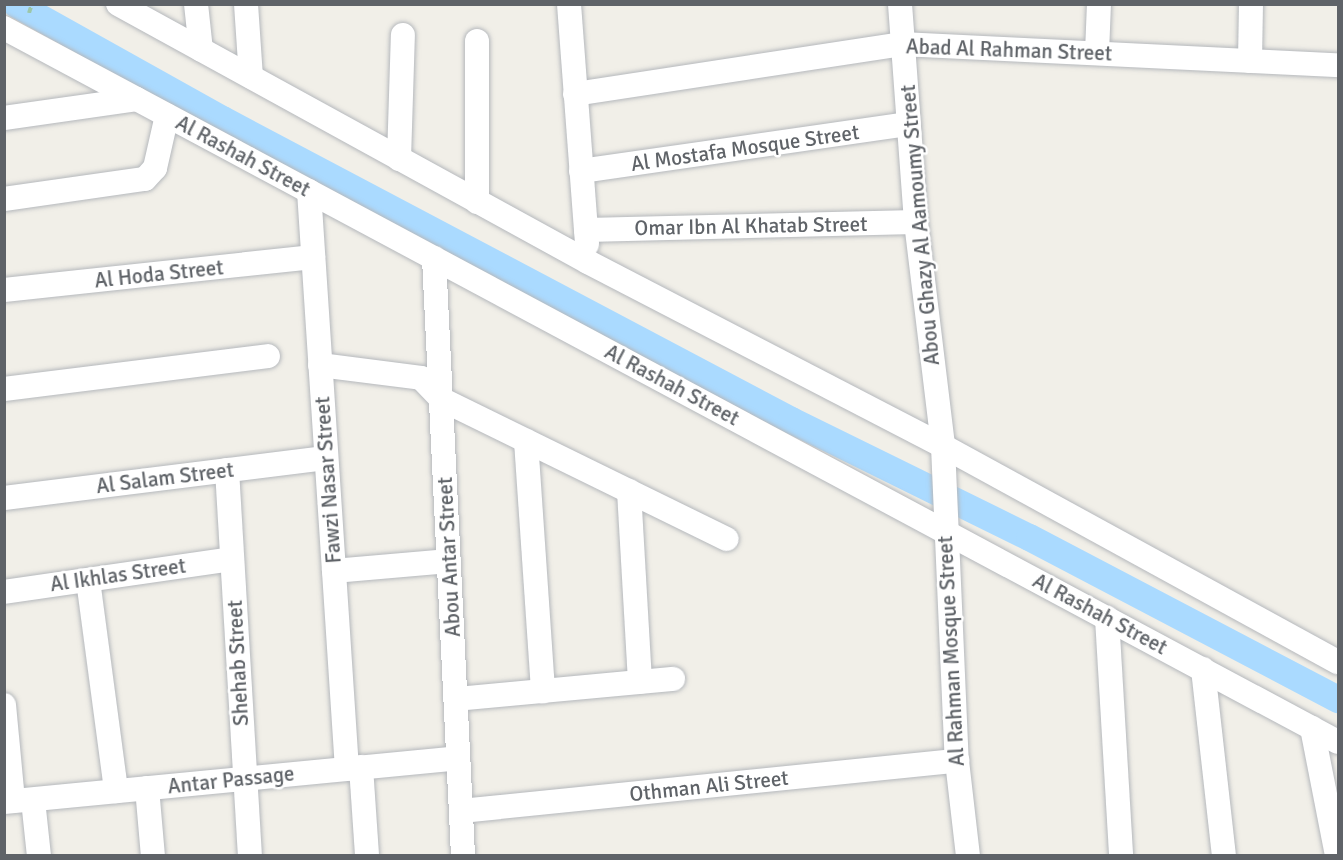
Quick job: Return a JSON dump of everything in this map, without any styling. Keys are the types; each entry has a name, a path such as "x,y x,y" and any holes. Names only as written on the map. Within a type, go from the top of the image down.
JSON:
{"street":[{"path":"118,4 588,262 943,446 1338,662"},
{"path":"196,4 201,50"},
{"path":"246,4 251,77"},
{"name":"Abou Ghazy Al Aamoumy Street","path":"900,4 916,222 943,446"},
{"path":"1097,53 1099,4"},
{"path":"1250,61 1251,4"},
{"path":"568,10 588,262"},
{"path":"399,159 403,35"},
{"name":"Al Rashah Street","path":"11,36 137,99 1338,742"},
{"path":"477,41 477,202"},
{"name":"Abad Al Rahman Street","path":"575,94 903,44 1338,65"},
{"path":"4,118 137,99"},
{"path":"4,199 145,179 155,168 167,115"},
{"name":"Al Mostafa Mosque Street","path":"581,171 909,124"},
{"name":"Fawzi Nasar Street","path":"309,191 334,571 354,768 367,855"},
{"name":"Omar Ibn Al Khatab Street","path":"586,230 916,222"},
{"name":"Al Hoda Street","path":"4,290 313,257"},
{"name":"Abou Antar Street","path":"434,258 463,855"},
{"path":"4,389 268,356"},
{"path":"320,365 421,378 441,399 727,539"},
{"path":"526,441 543,691"},
{"name":"Al Rahman Mosque Street","path":"943,446 944,530 957,761 968,855"},
{"name":"Al Salam Street","path":"4,498 326,458"},
{"name":"Shehab Street","path":"227,470 250,855"},
{"path":"629,491 640,682"},
{"name":"Al Ikhlas Street","path":"4,592 232,559"},
{"path":"334,571 449,561"},
{"path":"88,579 116,791"},
{"path":"1107,618 1121,855"},
{"path":"1203,669 1224,855"},
{"path":"456,699 673,679"},
{"path":"4,705 17,801 39,855"},
{"path":"1312,728 1337,855"},
{"name":"Antar Passage","path":"17,801 458,758"},
{"name":"Othman Ali Street","path":"461,811 957,761"},
{"path":"147,788 153,855"}],"waterway":[{"path":"16,4 222,119 791,420 1029,537 1338,699"}]}
